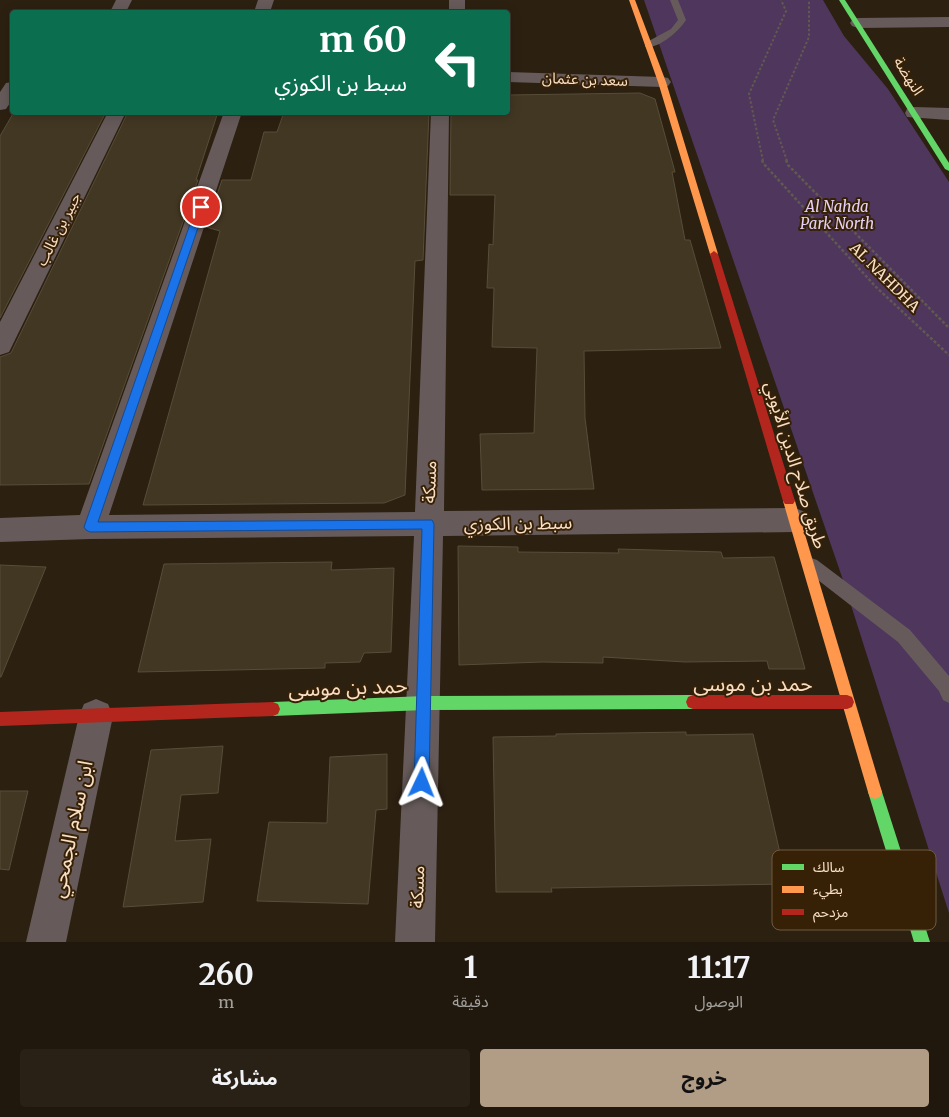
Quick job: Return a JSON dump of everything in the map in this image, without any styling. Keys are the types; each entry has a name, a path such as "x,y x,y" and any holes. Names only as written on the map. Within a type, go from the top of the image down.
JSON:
{"main road":[{"name":"طريق صلاح الدين الأيوبي","path":"632,0 662,82 795,520 847,702 893,850"},
{"name":"النهضة","path":"842,0 949,169"},
{"name":"حمد بن موسى","path":"0,719 425,703 847,702"},
{"name":"طريق صلاح الدين الأيوبي","path":"918,930 922,942"}],"street":[{"path":"858,23 949,22"},
{"name":"سعد بن عثمان","path":"510,76 662,82"},
{"path":"0,106 10,90"},
{"path":"914,113 949,114"},
{"name":"جبير بن غالب","path":"1,343 115,115"},
{"path":"90,527 232,115"},
{"name":"مسكة","path":"415,942 425,703 428,524 440,115"},
{"name":"سبط بن الكوزي","path":"0,530 90,527 795,520"},
{"name":"ابن سلام الجمحي","path":"46,942 96,716"}],"lane":[{"path":"648,45 674,30 682,20 674,0"},
{"path":"807,562 904,636 947,687 949,694"}],"path":[{"name":"AL NAHDHA","path":"781,0 786,12 750,94 762,163 876,287 949,355"},
{"name":"AL NAHDHA","path":"809,0 809,37 773,120 788,165 949,328"}],"green space":[{"name":"Al Nahda Park North","path":"644,0 823,0 844,36 888,89 949,182 949,913 936,872 936,850 929,850 843,580"}],"building":[{"path":"640,93 655,99 675,172 672,172 685,240 690,240 721,348 584,351 585,418 594,489 482,490 480,434 534,433 537,348 492,347 494,288 487,288 489,244 493,245 495,195 450,195 451,115 510,115 510,95"},
{"path":"12,115 104,115 0,318 0,136"},
{"path":"127,115 217,115 196,180 198,180 89,484 0,485 0,357 11,353"},
{"path":"283,115 429,115 423,260 415,261 405,495 384,503 143,505 220,231 206,227 222,180 251,180 264,132 277,132"},
{"path":"458,546 518,547 518,552 619,553 618,549 721,552 723,558 774,557 805,669 769,669 767,661 685,662 603,657 603,663 542,662 459,665"},
{"path":"332,562 331,570 394,568 391,652 364,653 360,662 325,663 325,668 138,672 164,564"},
{"path":"0,565 46,567 1,677 0,677"},
{"path":"686,732 686,735 753,734 779,850 772,850 772,884 551,888 552,892 496,892 493,737 556,736 556,734"},
{"path":"223,746 218,793 181,795 175,841 211,839 203,902 123,907 151,750"},
{"path":"387,754 387,809 376,810 368,904 257,901 269,822 327,823 330,757"},
{"path":"0,791 28,791 9,870 0,869"}],"traffic: fast":[{"path":"842,0 949,169"},
{"path":"273,709 425,703 693,702"},
{"path":"875,792 893,850"},
{"path":"918,930 922,942"}],"traffic: slow":[{"path":"632,0 662,82 714,254"},
{"path":"789,501 875,792"}],"traffic: jam":[{"path":"714,254 789,501"},
{"path":"693,702 847,702"},
{"path":"0,719 273,709"}],"route":[{"path":"201,207 90,527 428,524 422,783"}]}
